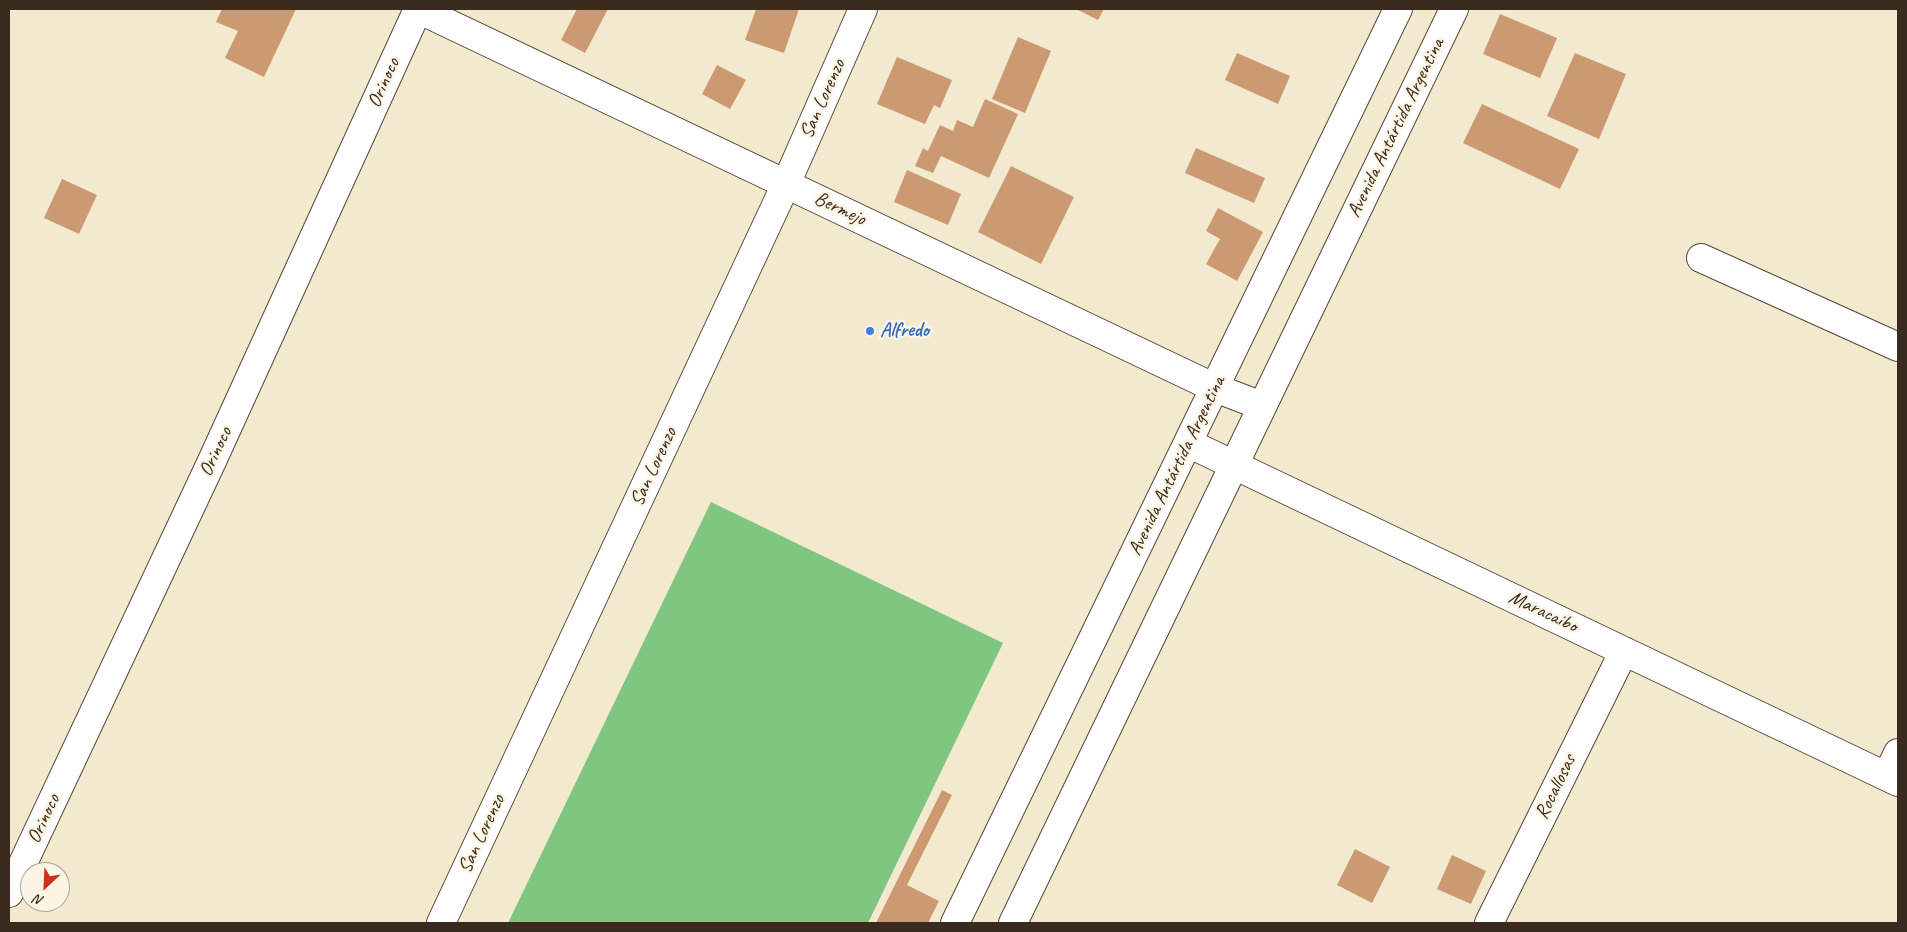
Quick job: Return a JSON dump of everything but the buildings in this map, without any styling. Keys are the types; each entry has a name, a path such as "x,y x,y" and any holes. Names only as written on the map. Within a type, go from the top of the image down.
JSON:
{"street":[{"name":"Bermejo","path":"418,9 1215,388 1262,406"},
{"name":"Orinoco","path":"9,893 212,461 418,9"},
{"name":"San Lorenzo","path":"441,923 786,184 863,9"},
{"name":"Avenida Antártida Argentina","path":"955,923 1398,9"},
{"name":"Avenida Antártida Argentina","path":"1013,923 1454,9"},
{"path":"1701,258 1898,346"},
{"name":"Maracaibo","path":"1188,443 1624,650 1894,770"},
{"name":"Rocallosas","path":"1489,923 1624,650"}],"green space":[{"path":"711,502 1003,643 868,923 508,923"}],"place":[{"name":"Alfredo","path":"870,331"}]}
